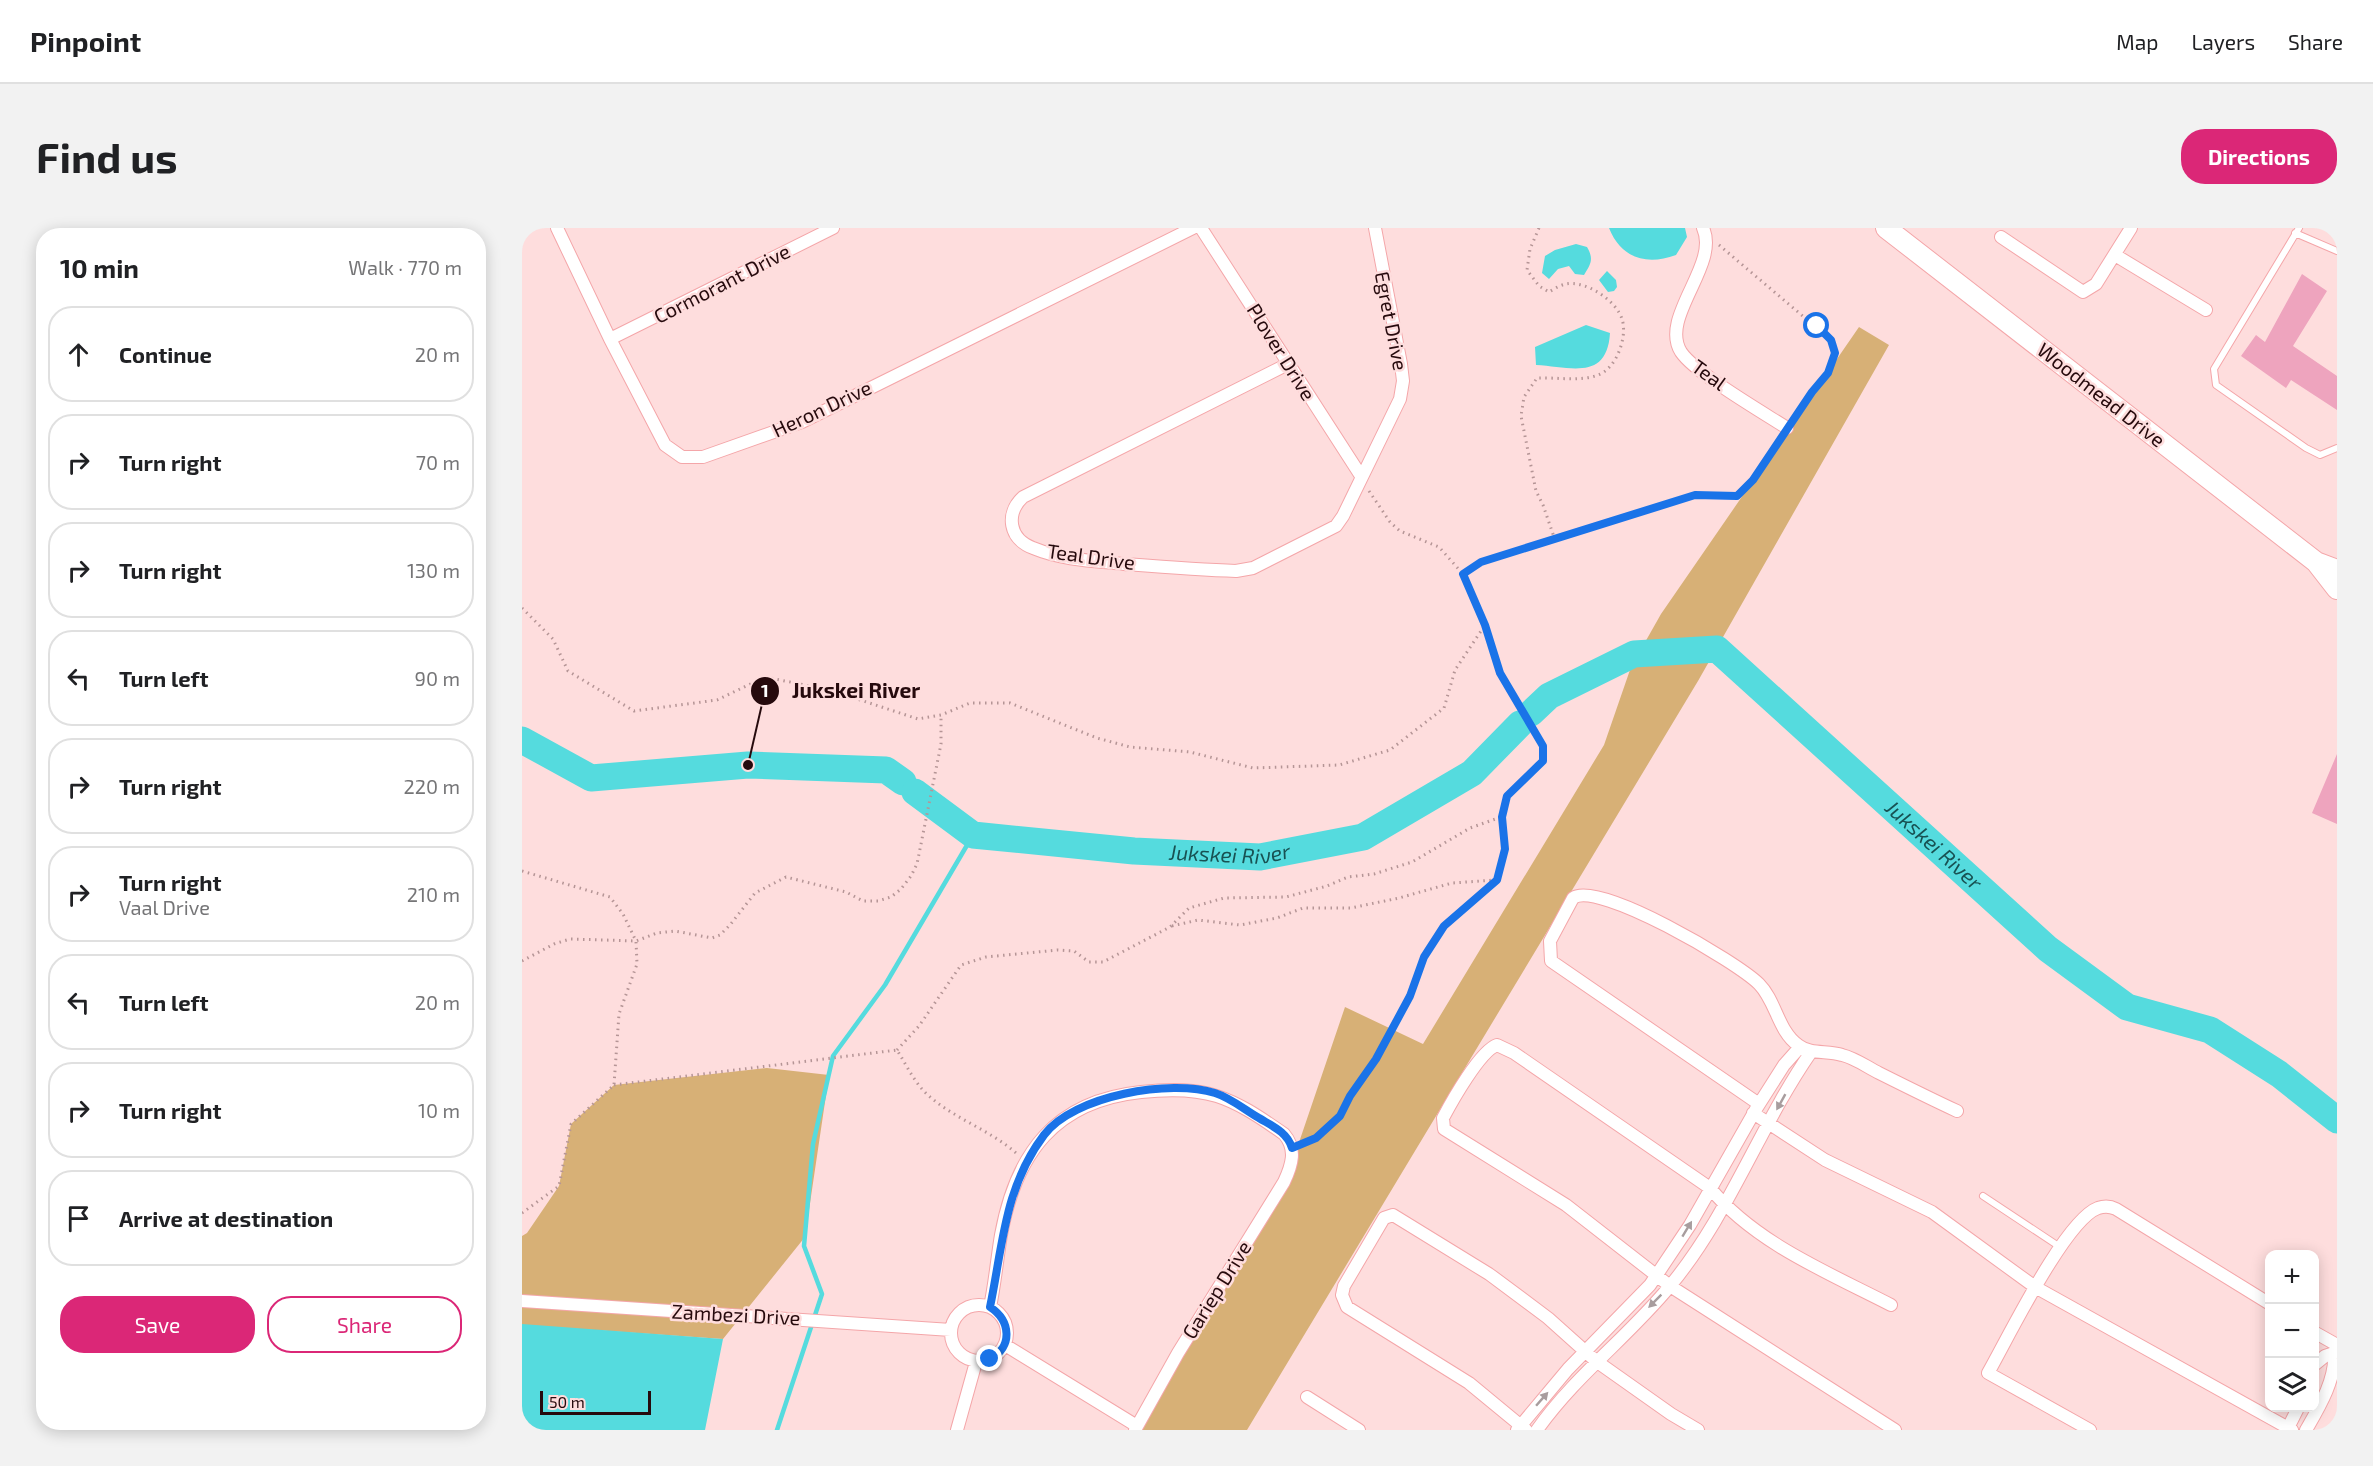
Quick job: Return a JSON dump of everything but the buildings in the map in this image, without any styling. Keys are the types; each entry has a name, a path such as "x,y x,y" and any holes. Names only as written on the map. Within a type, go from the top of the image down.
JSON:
{"main road":[{"name":"Woodmead Drive","path":"1886,228 2316,561 2337,570"},
{"name":"Woodmead Drive","path":"2316,561 2337,589"}],"street":[{"name":"Heron Drive","path":"557,228 610,339 670,451 682,457 709,456 802,422 1193,228"},
{"name":"Cormorant Drive","path":"610,339 833,228"},
{"name":"Plover Drive","path":"1201,228 1361,477"},
{"name":"Egret Drive","path":"1361,477 1400,399 1403,381 1375,228"},
{"path":"2001,237 2083,292 2096,284 2131,228"},
{"name":"Teal","path":"1705,231 1705,249 1680,317 1677,341 1680,350 1695,367 1786,428"},
{"path":"2115,255 2206,310"},
{"name":"Teal Drive","path":"1288,364 1023,497 1011,515 1016,535 1034,549 1084,560 1245,570 1332,529 1343,516 1361,477"},
{"path":"1957,1112 1843,1055 1806,1049 1777,1016 1760,985 1731,963 1655,919 1593,894 1580,893 1573,898 1550,941 1551,961 1756,1109 1769,1124 1825,1160 1932,1212 2035,1287 2289,1429 2296,1412"},
{"path":"1891,1305 1793,1254 1725,1207 1710,1188 1514,1053 1497,1045 1491,1047 1480,1060 1443,1118 1444,1129 1566,1205 1670,1286 1895,1430"},
{"path":"1537,1430 1657,1275 1784,1065 1806,1049"},
{"path":"1698,1430 1671,1414 1592,1357 1548,1318 1489,1274 1393,1215 1384,1218 1344,1286 1342,1295 1347,1307 1469,1383 1521,1428 1568,1369 1592,1357 1670,1286 1725,1207 1806,1049"},
{"path":"990,1307 1004,1222 1016,1184 1046,1132 1077,1109 1107,1096 1156,1090 1194,1089 1217,1094 1284,1134 1292,1148"},
{"name":"Gariep Drive","path":"1136,1428 1178,1353 1284,1182 1291,1166 1292,1148"},
{"path":"2090,1430 1988,1373 2035,1287 2078,1223 2091,1212 2109,1206 2265,1301"},
{"name":"Zambezi Drive","path":"522,1301 951,1330"},
{"path":"969,1307 990,1307 1003,1319 1007,1327 1005,1345 996,1356 976,1362 957,1351 951,1330 954,1320 969,1307"},
{"path":"2319,1336 2336,1351"},
{"path":"1005,1345 1136,1428"},
{"path":"2319,1361 2336,1351"},
{"path":"2306,1430 2324,1395 2333,1369 2336,1351"},
{"path":"957,1430 976,1362"},
{"path":"1306,1397 1359,1430"}],"lane":[{"path":"2337,251 2297,231 2214,369 2213,377 2216,385 2306,448 2320,455 2337,448"},
{"path":"1983,1196 2061,1248"}],"path":[{"path":"1539,228 1530,249 1527,270 1539,286 1549,292 1567,284 1583,285 1611,303 1622,320 1621,344 1615,362 1599,375 1578,378 1537,378 1524,397 1521,416 1536,491 1555,540"},
{"path":"1463,574 1481,562 1695,495 1737,496 1753,480 1786,428 1828,373 1835,353 1831,340 1705,231"},
{"path":"1292,1148 1316,1138 1340,1116 1350,1096 1376,1059 1410,996 1424,957 1444,926 1497,880 1505,849 1502,817 1507,796 1543,761 1543,746 1500,673 1485,625 1463,574 1439,547 1411,537 1390,522 1361,477"},
{"path":"522,608 553,639 568,671 634,711 717,700 765,677 830,690 918,719 941,715 970,703 1010,703 1097,738 1130,747 1190,753 1253,768 1339,765 1390,750 1444,708 1455,670 1485,625"},
{"path":"522,961 554,944 570,939 636,941 657,933 675,931 712,938 720,935 755,893 786,877 846,892 863,901 878,901 891,897 911,876 921,844 941,744 941,715"},
{"path":"1170,927 1189,908 1224,898 1286,897 1327,886 1348,877 1374,874 1412,861 1470,828 1502,817"},
{"path":"522,871 610,897 623,914 636,941 637,964 619,1014 614,1084"},
{"path":"522,1213 559,1186 571,1124 614,1084 897,1050 919,1026 962,965 986,957 1058,950 1074,951 1089,962 1103,962 1170,927 1198,920 1240,925 1277,918 1303,908 1351,908 1452,884 1497,880"},
{"path":"897,1050 916,1082 930,1097 1004,1143 1027,1163"}],"shaded area":[{"path":"1859,327 1889,345 1698,681 1247,1430 1131,1430 1291,1166 1345,1007 1423,1044 1604,745 1631,667 1661,614"},
{"path":"767,1068 829,1075 805,1237 723,1339 522,1325 522,1236 527,1233 559,1186 571,1124 614,1085"}],"water":[{"path":"1609,228 1685,228 1687,237 1676,255 1655,260 1645,259 1628,253 1620,246"},
{"path":"1576,244 1587,247 1591,258 1584,275 1575,274 1569,266 1558,269 1549,279 1542,273 1545,256 1555,250"},
{"path":"1607,271 1616,280 1617,287 1614,291 1608,292 1599,280"},
{"path":"1586,325 1610,333 1602,359 1585,368 1536,365 1535,347"},
{"path":"522,1324 723,1339 705,1430 522,1430"}],"waterway":[{"name":"Jukskei River","path":"1531,713 1549,696 1634,654 1717,649 2048,949 2127,1007 2210,1030 2279,1074 2337,1120"},
{"name":"Jukskei River","path":"915,792 973,835 1134,851 1260,857 1363,837 1472,773 1520,724"},
{"name":"Jukskei River","path":"522,740 591,778 748,765 886,770 903,782"},
{"path":"777,1430 822,1294 804,1246 813,1144 833,1056 885,985 973,835"}],"place":[{"name":"Jukskei River","path":"748,765"}],"route":[{"path":"990,1359 1001,1351 1007,1336 1007,1327 1003,1319 990,1307 1001,1236 1010,1201 1016,1184 1046,1132 1062,1119 1077,1109 1107,1096 1156,1090 1194,1089 1217,1094 1238,1105 1284,1134 1292,1148 1316,1138 1340,1116 1350,1096 1376,1059 1410,996 1424,957 1444,926 1475,902 1497,880 1505,849 1502,817 1507,796 1543,761 1543,746 1500,673 1485,625 1463,574 1481,562 1695,495 1710,493 1729,497 1737,496 1746,490 1786,428 1828,373 1835,353 1831,340 1817,326"}]}
